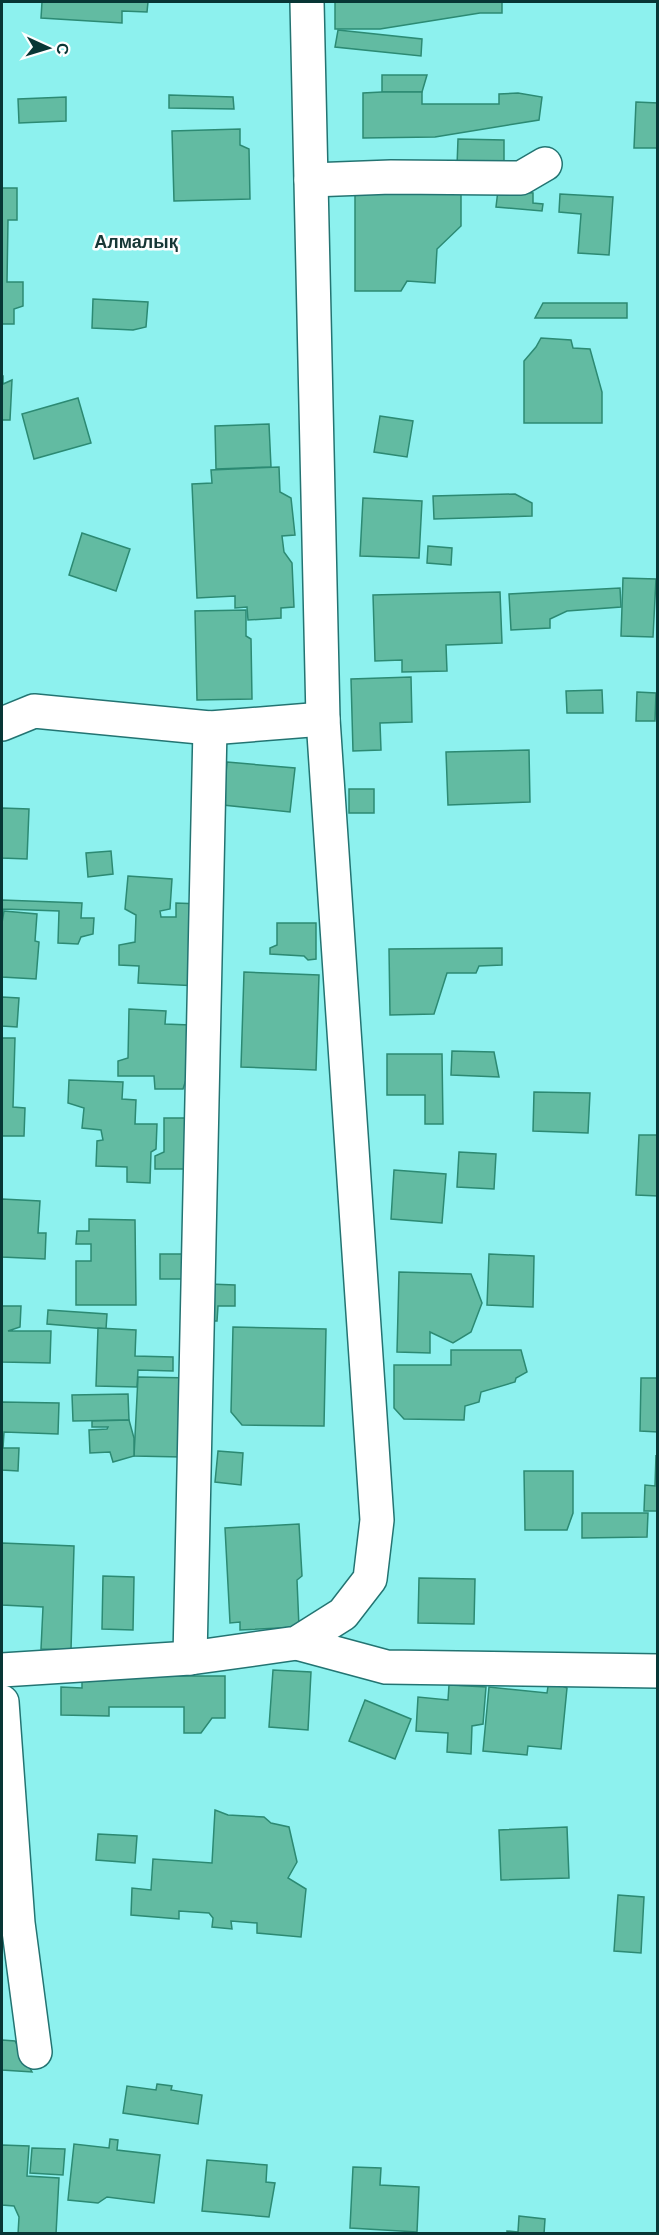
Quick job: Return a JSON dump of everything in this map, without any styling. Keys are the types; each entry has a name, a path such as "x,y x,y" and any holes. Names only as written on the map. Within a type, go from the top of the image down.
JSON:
{"street":[{"path":"2,1670 190,1658 297,1642 343,1614 370,1579 377,1520 323,719 307,2"},
{"path":"311,180 391,177 521,178 545,164"},
{"path":"2,724 34,711 210,728 323,719"},
{"path":"190,1658 210,728"},
{"path":"297,1642 386,1667 657,1671"},
{"path":"2,1702 18,1923 35,2052"}],"building":[{"path":"42,2 148,2 147,12 122,11 122,23 41,18"},
{"path":"335,2 502,2 502,13 480,13 380,29 335,29"},
{"path":"338,30 422,39 421,56 335,47"},
{"path":"382,75 427,75 422,92 382,92"},
{"path":"422,92 422,104 499,104 499,94 518,93 542,97 539,120 435,137 363,138 363,93"},
{"path":"169,95 233,97 234,109 169,108"},
{"path":"66,97 66,121 19,123 18,99"},
{"path":"636,102 658,103 658,148 634,148"},
{"path":"240,129 240,145 249,149 250,199 174,201 172,131"},
{"path":"458,139 504,140 504,167 457,166"},
{"path":"2,188 17,188 17,220 8,220 7,282 23,282 23,306 14,309 14,324 2,324"},
{"path":"355,188 461,188 461,226 437,249 435,283 407,281 401,291 355,291"},
{"path":"498,190 533,193 533,203 543,204 542,211 496,207"},
{"path":"560,194 613,197 609,255 578,253 581,214 559,212"},
{"path":"93,299 148,302 146,327 133,330 92,328"},
{"path":"543,303 627,303 627,318 535,318"},
{"path":"541,338 571,340 573,348 590,349 602,392 602,423 524,423 524,361"},
{"path":"2,376 3,384 12,380 10,420 2,420"},
{"path":"78,398 91,443 34,459 22,414"},
{"path":"380,416 413,421 407,457 374,452"},
{"path":"269,424 271,467 216,469 215,426"},
{"path":"279,467 280,492 291,498 295,535 282,536 284,552 292,563 294,607 281,608 281,618 248,620 247,607 235,608 235,596 197,598 192,484 212,483 211,470"},
{"path":"515,494 532,503 532,516 434,519 433,496"},
{"path":"363,498 422,501 419,558 360,556"},
{"path":"82,533 130,549 116,591 69,575"},
{"path":"428,546 452,548 451,565 427,563"},
{"path":"623,578 656,579 653,637 621,636"},
{"path":"620,588 621,607 567,611 550,619 550,628 511,630 509,594"},
{"path":"500,592 502,643 446,645 447,671 402,672 402,660 375,661 373,595"},
{"path":"246,610 246,636 251,639 252,699 197,700 195,611"},
{"path":"411,677 412,722 380,723 381,750 353,751 351,679"},
{"path":"602,690 603,713 567,713 566,691"},
{"path":"637,692 656,693 655,721 636,721"},
{"path":"529,750 530,802 448,805 446,752"},
{"path":"227,762 295,768 290,812 223,805"},
{"path":"349,789 374,789 374,813 349,813"},
{"path":"2,808 29,809 27,859 2,858"},
{"path":"111,851 113,874 88,877 86,853"},
{"path":"128,876 172,879 170,909 160,911 161,917 176,917 176,903 202,904 199,986 138,983 139,966 119,965 119,945 135,942 136,915 125,909"},
{"path":"2,900 82,903 81,918 94,918 93,934 81,937 78,944 58,943 59,911 3,909 2,923"},
{"path":"4,911 37,914 35,941 39,942 36,979 2,977"},
{"path":"277,923 316,923 316,959 308,960 304,956 270,954 270,948 277,945"},
{"path":"502,948 502,965 479,966 476,973 447,973 434,1014 390,1015 389,949"},
{"path":"244,972 319,975 316,1070 241,1067"},
{"path":"2,997 19,998 17,1027 2,1026"},
{"path":"129,1009 166,1011 165,1024 190,1025 189,1070 183,1089 155,1089 154,1076 118,1076 118,1061 128,1058"},
{"path":"2,1038 15,1038 13,1107 25,1108 24,1136 2,1136"},
{"path":"452,1051 494,1052 499,1077 451,1075"},
{"path":"387,1054 442,1054 443,1124 425,1124 425,1095 387,1095"},
{"path":"69,1080 123,1082 122,1099 136,1100 135,1124 157,1124 156,1149 151,1152 150,1183 127,1182 127,1167 96,1166 97,1141 103,1140 101,1130 82,1128 84,1108 68,1103"},
{"path":"534,1092 590,1093 588,1133 533,1131"},
{"path":"164,1118 187,1118 192,1169 155,1169 155,1156 164,1152"},
{"path":"639,1135 658,1135 658,1196 636,1195"},
{"path":"459,1152 496,1154 494,1189 457,1187"},
{"path":"394,1170 446,1174 442,1223 391,1219"},
{"path":"2,1199 40,1201 38,1233 46,1233 45,1259 2,1257"},
{"path":"89,1219 135,1220 136,1305 76,1305 76,1261 91,1261 91,1244 76,1244 77,1231 89,1231"},
{"path":"160,1254 193,1254 193,1279 160,1279"},
{"path":"489,1254 534,1256 533,1307 487,1305"},
{"path":"399,1272 471,1274 482,1303 471,1332 453,1343 430,1332 430,1353 397,1352"},
{"path":"209,1284 235,1285 235,1306 218,1306 217,1321 208,1321"},
{"path":"2,1306 21,1306 20,1327 8,1331 51,1331 50,1363 2,1362"},
{"path":"48,1310 107,1314 106,1329 47,1324"},
{"path":"233,1327 326,1329 324,1426 242,1425 231,1412"},
{"path":"98,1328 136,1330 135,1356 173,1357 173,1371 138,1370 137,1387 96,1386"},
{"path":"451,1350 521,1350 527,1372 516,1378 515,1382 481,1392 479,1402 465,1406 464,1420 404,1419 394,1408 394,1365 451,1365"},
{"path":"138,1377 192,1378 182,1457 134,1456"},
{"path":"641,1378 658,1378 658,1432 640,1431"},
{"path":"128,1394 129,1420 73,1421 72,1395"},
{"path":"2,1402 59,1403 58,1434 4,1432 3,1448 19,1448 18,1471 2,1470"},
{"path":"129,1420 134,1438 134,1456 113,1462 110,1452 90,1453 89,1430 107,1429 108,1427 92,1427 92,1421"},
{"path":"218,1451 243,1453 241,1485 215,1482"},
{"path":"656,1455 658,1511 644,1511 645,1485 655,1486"},
{"path":"524,1471 573,1471 573,1513 567,1530 525,1530"},
{"path":"582,1513 648,1513 647,1537 582,1538"},
{"path":"299,1524 302,1576 297,1580 299,1627 240,1630 240,1622 230,1623 225,1528"},
{"path":"2,1543 74,1546 71,1650 41,1649 43,1607 2,1605"},
{"path":"103,1576 134,1577 133,1630 102,1629"},
{"path":"419,1578 475,1579 474,1624 418,1623"},
{"path":"273,1670 311,1672 308,1730 269,1727"},
{"path":"82,1676 225,1676 225,1718 212,1718 201,1733 184,1733 184,1707 109,1707 109,1716 61,1715 61,1687 82,1688"},
{"path":"549,1680 567,1688 561,1749 528,1746 527,1755 483,1751 489,1687 547,1693"},
{"path":"449,1685 486,1687 483,1724 472,1726 471,1754 447,1752 448,1733 416,1731 418,1697 448,1700"},
{"path":"365,1700 411,1719 395,1759 349,1741"},
{"path":"215,1810 228,1815 264,1817 271,1823 289,1827 297,1862 288,1878 306,1889 301,1937 257,1933 257,1923 231,1921 232,1929 212,1927 213,1918 209,1913 179,1911 179,1919 131,1915 132,1888 151,1890 153,1859 212,1863"},
{"path":"567,1827 569,1878 501,1880 499,1830"},
{"path":"98,1834 137,1836 135,1863 96,1860"},
{"path":"618,1895 644,1897 641,1953 614,1951"},
{"path":"2,2040 15,2041 32,2072 2,2070"},
{"path":"157,2084 172,2086 171,2090 202,2095 198,2124 123,2113 127,2086 156,2090"},
{"path":"110,2139 118,2140 117,2150 160,2155 154,2203 107,2197 98,2203 68,2200 74,2144 109,2148"},
{"path":"2,2145 29,2146 27,2176 59,2178 56,2234 18,2234 19,2217 14,2206 2,2205"},
{"path":"32,2148 65,2149 63,2175 30,2173"},
{"path":"207,2160 267,2165 266,2182 275,2183 269,2217 202,2211"},
{"path":"353,2167 381,2168 380,2185 419,2187 417,2232 350,2228"},
{"path":"519,2216 545,2219 544,2234 507,2234 507,2231 518,2232"}],"district":[{"name":"Алмалық","path":"136,242"}]}
